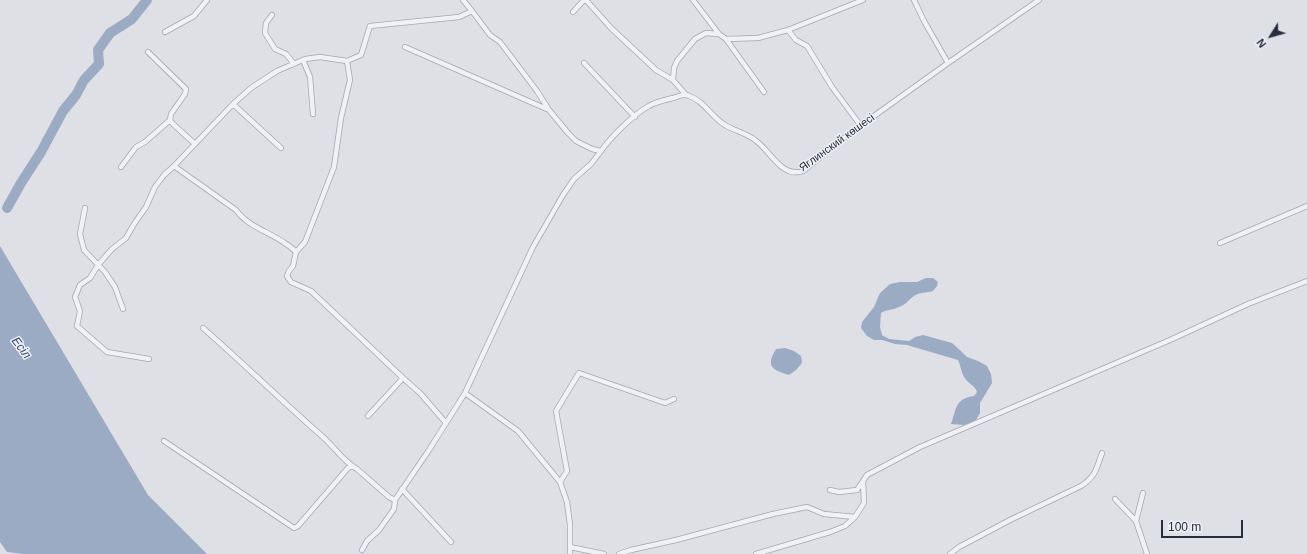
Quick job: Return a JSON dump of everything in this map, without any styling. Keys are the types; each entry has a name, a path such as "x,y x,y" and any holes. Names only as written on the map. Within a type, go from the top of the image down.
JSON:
{"street":[{"path":"165,32 194,16 207,0"},
{"path":"463,0 490,35 500,42 509,53 538,91 549,110 576,141 592,149 601,151"},
{"path":"573,12 585,0"},
{"name":"Яглинский көшесі","path":"585,0 611,28 656,70 673,80 686,95 699,101 724,125 744,133 756,140 777,163 791,172 797,173 803,171 861,126 1039,0"},
{"path":"693,0 718,34 726,39 764,92"},
{"path":"726,39 758,38 788,30 863,0"},
{"path":"914,0 948,63"},
{"path":"149,359 107,352 77,326 80,311 74,297 80,285 90,278 98,265 112,248 126,238 164,175 233,104 251,88 277,71 302,60 320,57 348,62 361,55 370,26 446,18 459,16 472,11"},
{"path":"272,15 266,23 266,33 275,49 286,54 294,64"},
{"path":"788,30 796,40 807,46 832,87 861,126"},
{"path":"673,80 674,68 677,61 694,39 706,33 718,34"},
{"path":"405,47 549,110"},
{"path":"121,168 136,147 145,142 170,120 171,114 185,94 186,89 148,52"},
{"path":"302,60 310,77 313,114"},
{"path":"348,62 350,80 341,118 334,167 305,242 296,252 293,266 289,270 287,276 291,282 311,291 420,393 446,423"},
{"path":"584,63 634,117"},
{"path":"362,550 366,541 379,530 394,509 394,500 430,450 465,393 533,247 559,201 574,179 591,164 607,143 634,117 647,107 662,100 686,95"},
{"path":"233,104 281,148"},
{"path":"170,120 172,124 195,144"},
{"path":"174,166 236,210 241,216 265,232 286,243 296,252"},
{"path":"1220,243 1307,206"},
{"path":"85,208 80,234 84,250 105,272 115,287 123,309"},
{"path":"830,490 839,492 856,490 867,475 920,447 1170,340 1248,304 1307,281"},
{"path":"203,328 299,417 325,439 351,466 357,469 394,500"},
{"path":"560,482 567,471 556,411 579,373 665,403 674,399"},
{"path":"368,416 403,378"},
{"path":"465,393 518,432 560,482 567,502 570,525 570,554"},
{"path":"164,441 294,528 298,526 351,466"},
{"path":"950,554 959,547 1091,479 1096,471 1102,453"},
{"path":"756,554 830,532 845,526 855,517 864,503 863,481"},
{"path":"402,489 451,542"},
{"path":"1136,521 1142,493"},
{"path":"1114,499 1136,521 1146,554"},
{"path":"619,554 773,514 807,508 824,514 855,517"},
{"path":"570,547 604,554"}],"water":[{"name":"Есіл","path":"0,246 148,495 207,554 23,554 7,552 0,542"},
{"path":"926,278 933,278 938,282 933,291 916,295 901,306 881,313 880,327 882,335 889,339 909,341 915,337 923,335 952,343 967,357 987,366 991,374 992,383 980,403 980,413 976,420 964,425 951,424 956,408 963,399 974,396 977,392 964,377 958,360 907,345 874,340 867,336 861,328 862,322 874,307 880,293 890,284 900,282 917,282"},
{"path":"785,348 794,351 801,356 802,363 789,375 775,369 771,364 771,360 776,349"}],"waterway":[{"path":"7,208 41,152 63,111 76,95 84,80 99,64 98,50 110,33 132,19 147,0"}]}
